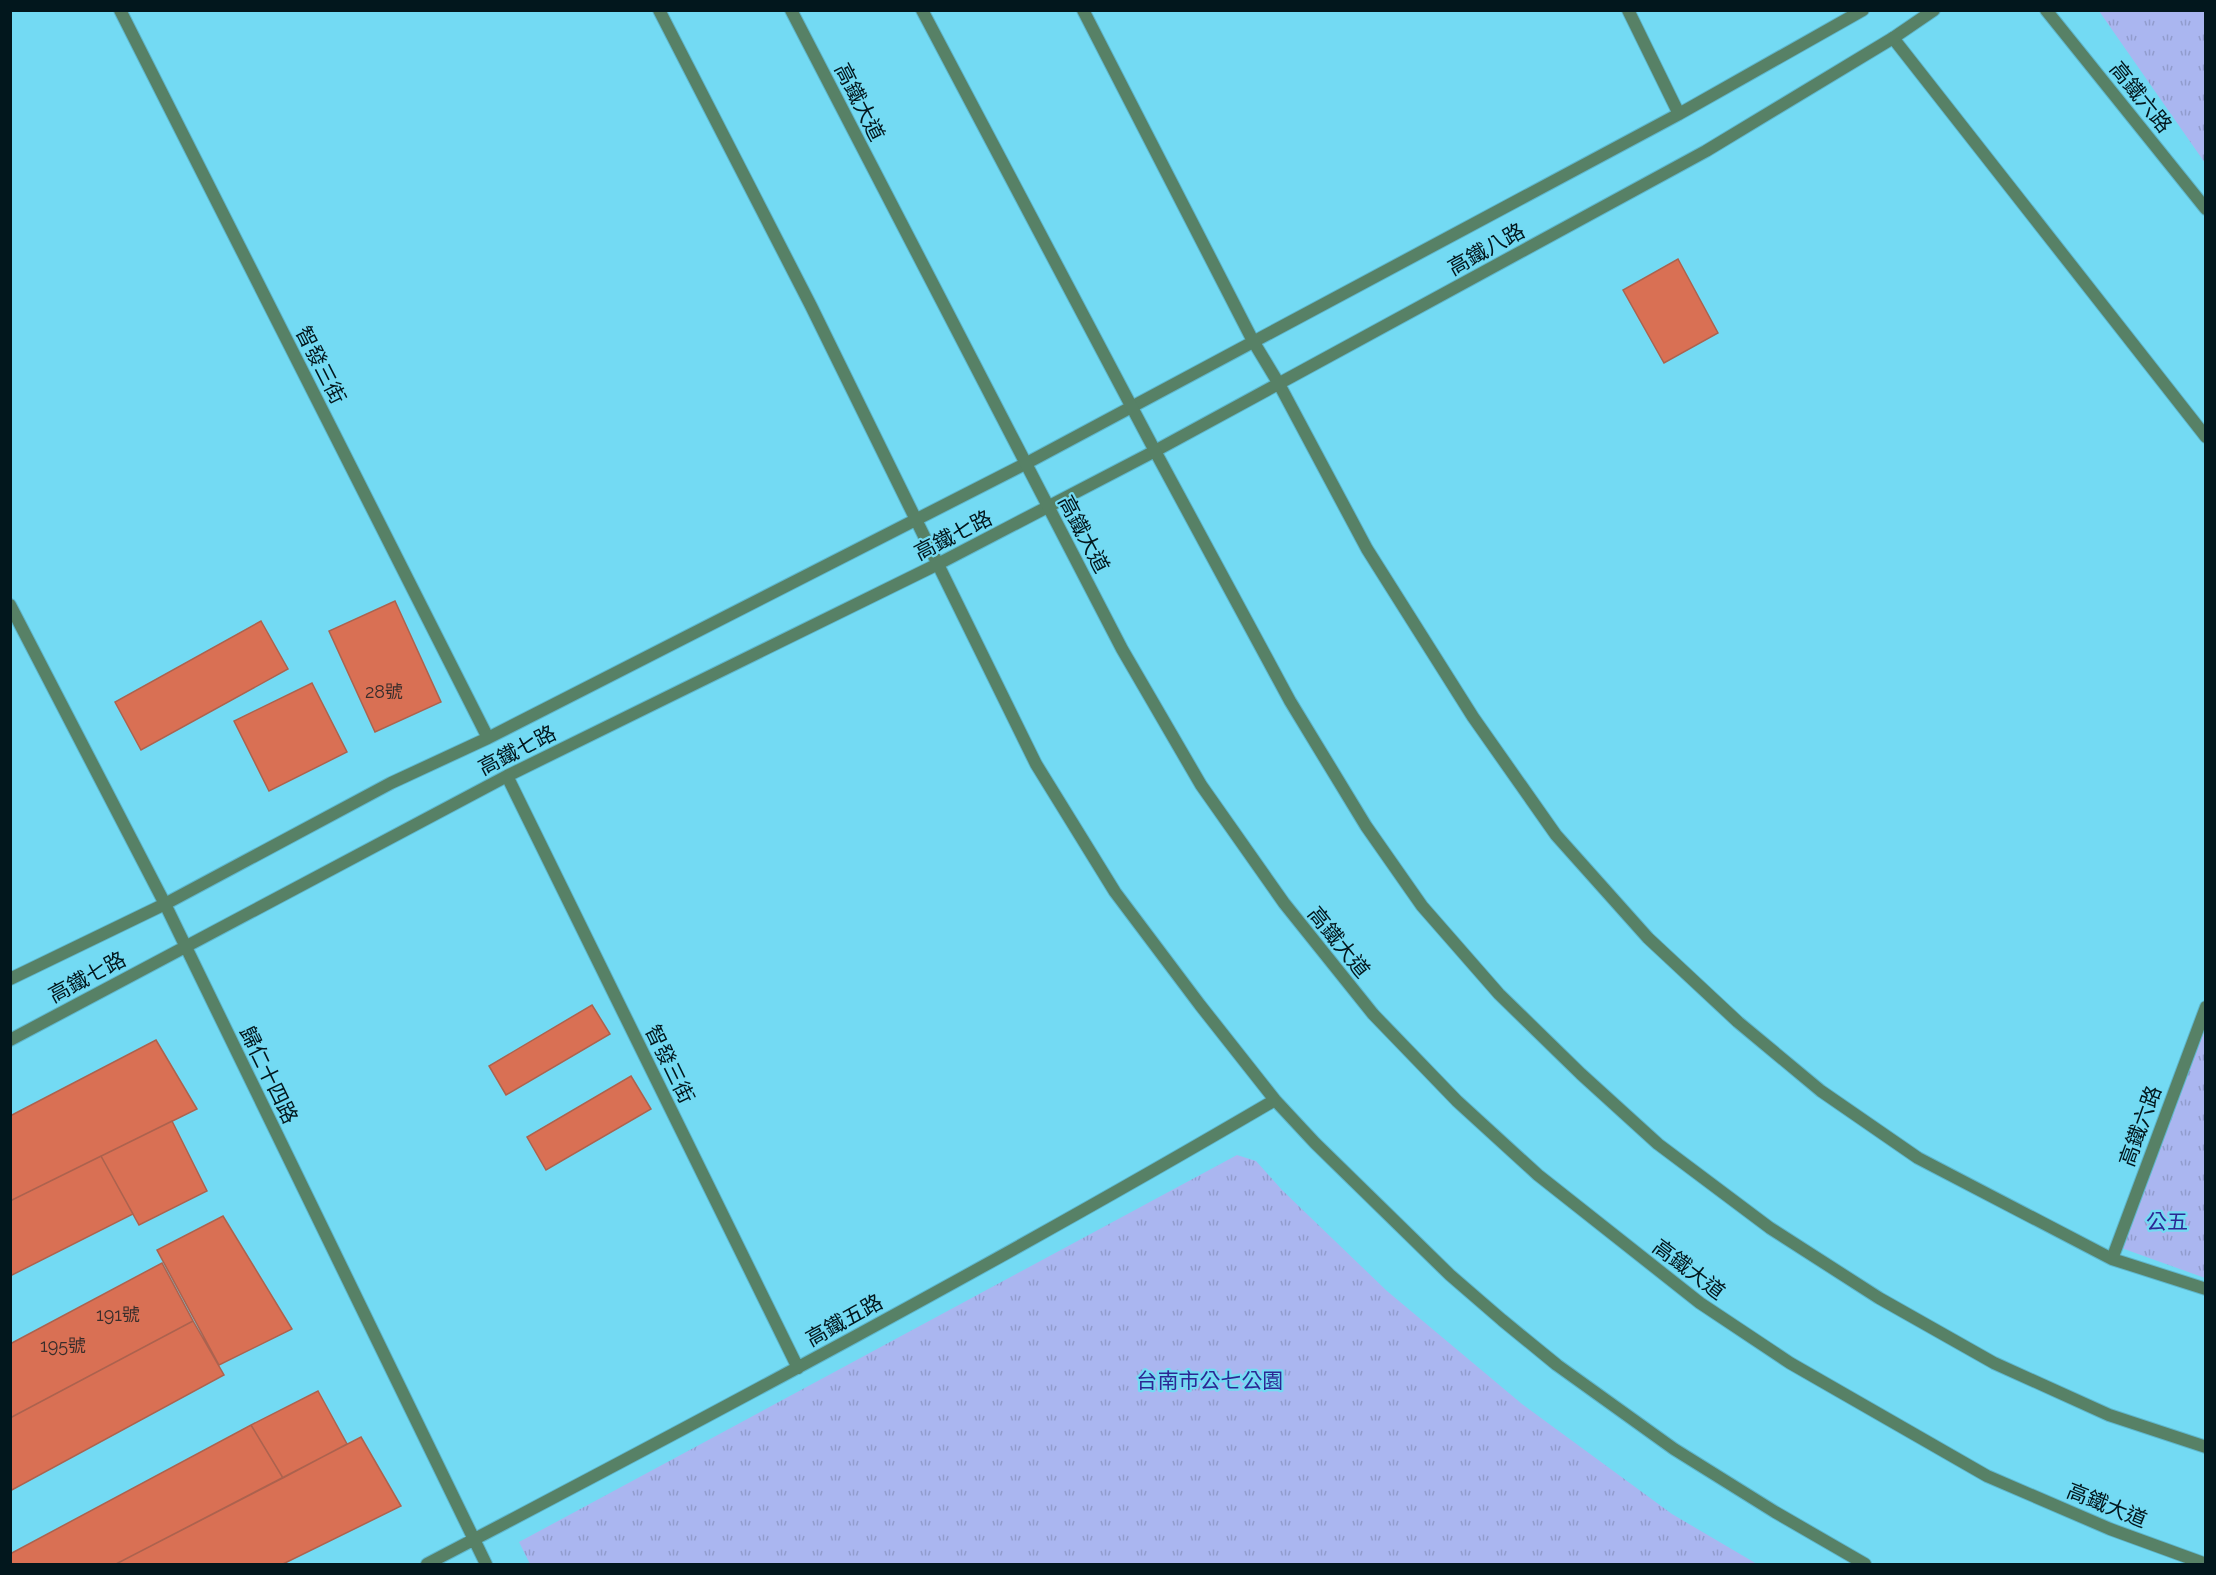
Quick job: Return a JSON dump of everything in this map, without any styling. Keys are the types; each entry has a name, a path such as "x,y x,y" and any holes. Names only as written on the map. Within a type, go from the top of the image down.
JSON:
{"street":[{"name":"智發三街","path":"120,10 488,738"},
{"path":"659,10 811,306 1036,764 1115,892 1200,1005 1275,1100 1358,1186 1450,1275 1557,1365 1674,1449 1775,1512 1865,1564"},
{"name":"高鐵大道","path":"791,10 1122,649 1201,785 1284,903 1373,1014 1457,1101 1530,1168 1700,1303 1790,1363 1987,1476 2110,1529 2205,1564"},
{"path":"922,10 1290,701 1366,826 1422,906 1499,994 1581,1074 1658,1144 1770,1228 1879,1298 2004,1368 2109,1415 2205,1447"},
{"path":"1083,10 1252,341 1279,384 1367,549 1473,717 1556,835 1648,938 1738,1022 1821,1091 1908,1151 2022,1214 2112,1259 2205,1289"},
{"path":"1628,10 1679,114"},
{"name":"高鐵八路","path":"1025,464 1679,114 1863,10"},
{"name":"高鐵八路","path":"1048,508 1706,151 1893,38 1934,10"},
{"name":"高鐵六路","path":"2046,10 2205,209"},
{"path":"1893,38 2205,437"},
{"name":"高鐵七路","path":"10,979 165,904 391,783 488,738 1025,464"},
{"name":"高鐵七路","path":"10,1040 507,776 1048,508"},
{"name":"歸仁十四路","path":"10,605 165,904 486,1564"},
{"name":"智發三街","path":"507,776 798,1368"},
{"name":"高鐵六路","path":"2112,1259 2205,1007"},
{"name":"高鐵五路","path":"427,1564 798,1368 1156,1170 1275,1100"}],"green space":[{"path":"2099,11 2205,11 2205,163"},
{"name":"公五","path":"2205,1015 2205,1278 2113,1245"},
{"name":"台南市公七公園","path":"1237,1155 1256,1161 1282,1190 1387,1291 1522,1404 1672,1514 1757,1564 530,1564 519,1542"}],"building":[{"path":"1678,259 1718,333 1664,363 1623,290"},
{"path":"395,601 441,702 375,732 329,631"},
{"path":"261,621 288,669 141,750 115,702"},
{"path":"312,683 347,752 269,791 234,721"},
{"path":"592,1005 610,1034 506,1095 489,1066"},
{"path":"156,1040 197,1109 10,1201 10,1116"},
{"path":"631,1076 651,1109 546,1170 527,1137"},
{"path":"172,1121 207,1191 139,1225 101,1156"},
{"path":"101,1156 133,1214 10,1276 10,1201"},
{"path":"223,1216 292,1329 219,1365 157,1250"},
{"path":"162,1263 193,1321 10,1418 10,1344"},
{"path":"193,1321 224,1375 10,1491 10,1418"},
{"path":"318,1391 347,1444 283,1478 251,1425"},
{"path":"251,1425 283,1478 116,1564 10,1564 10,1554"},
{"path":"361,1437 401,1506 283,1564 116,1564"}]}
